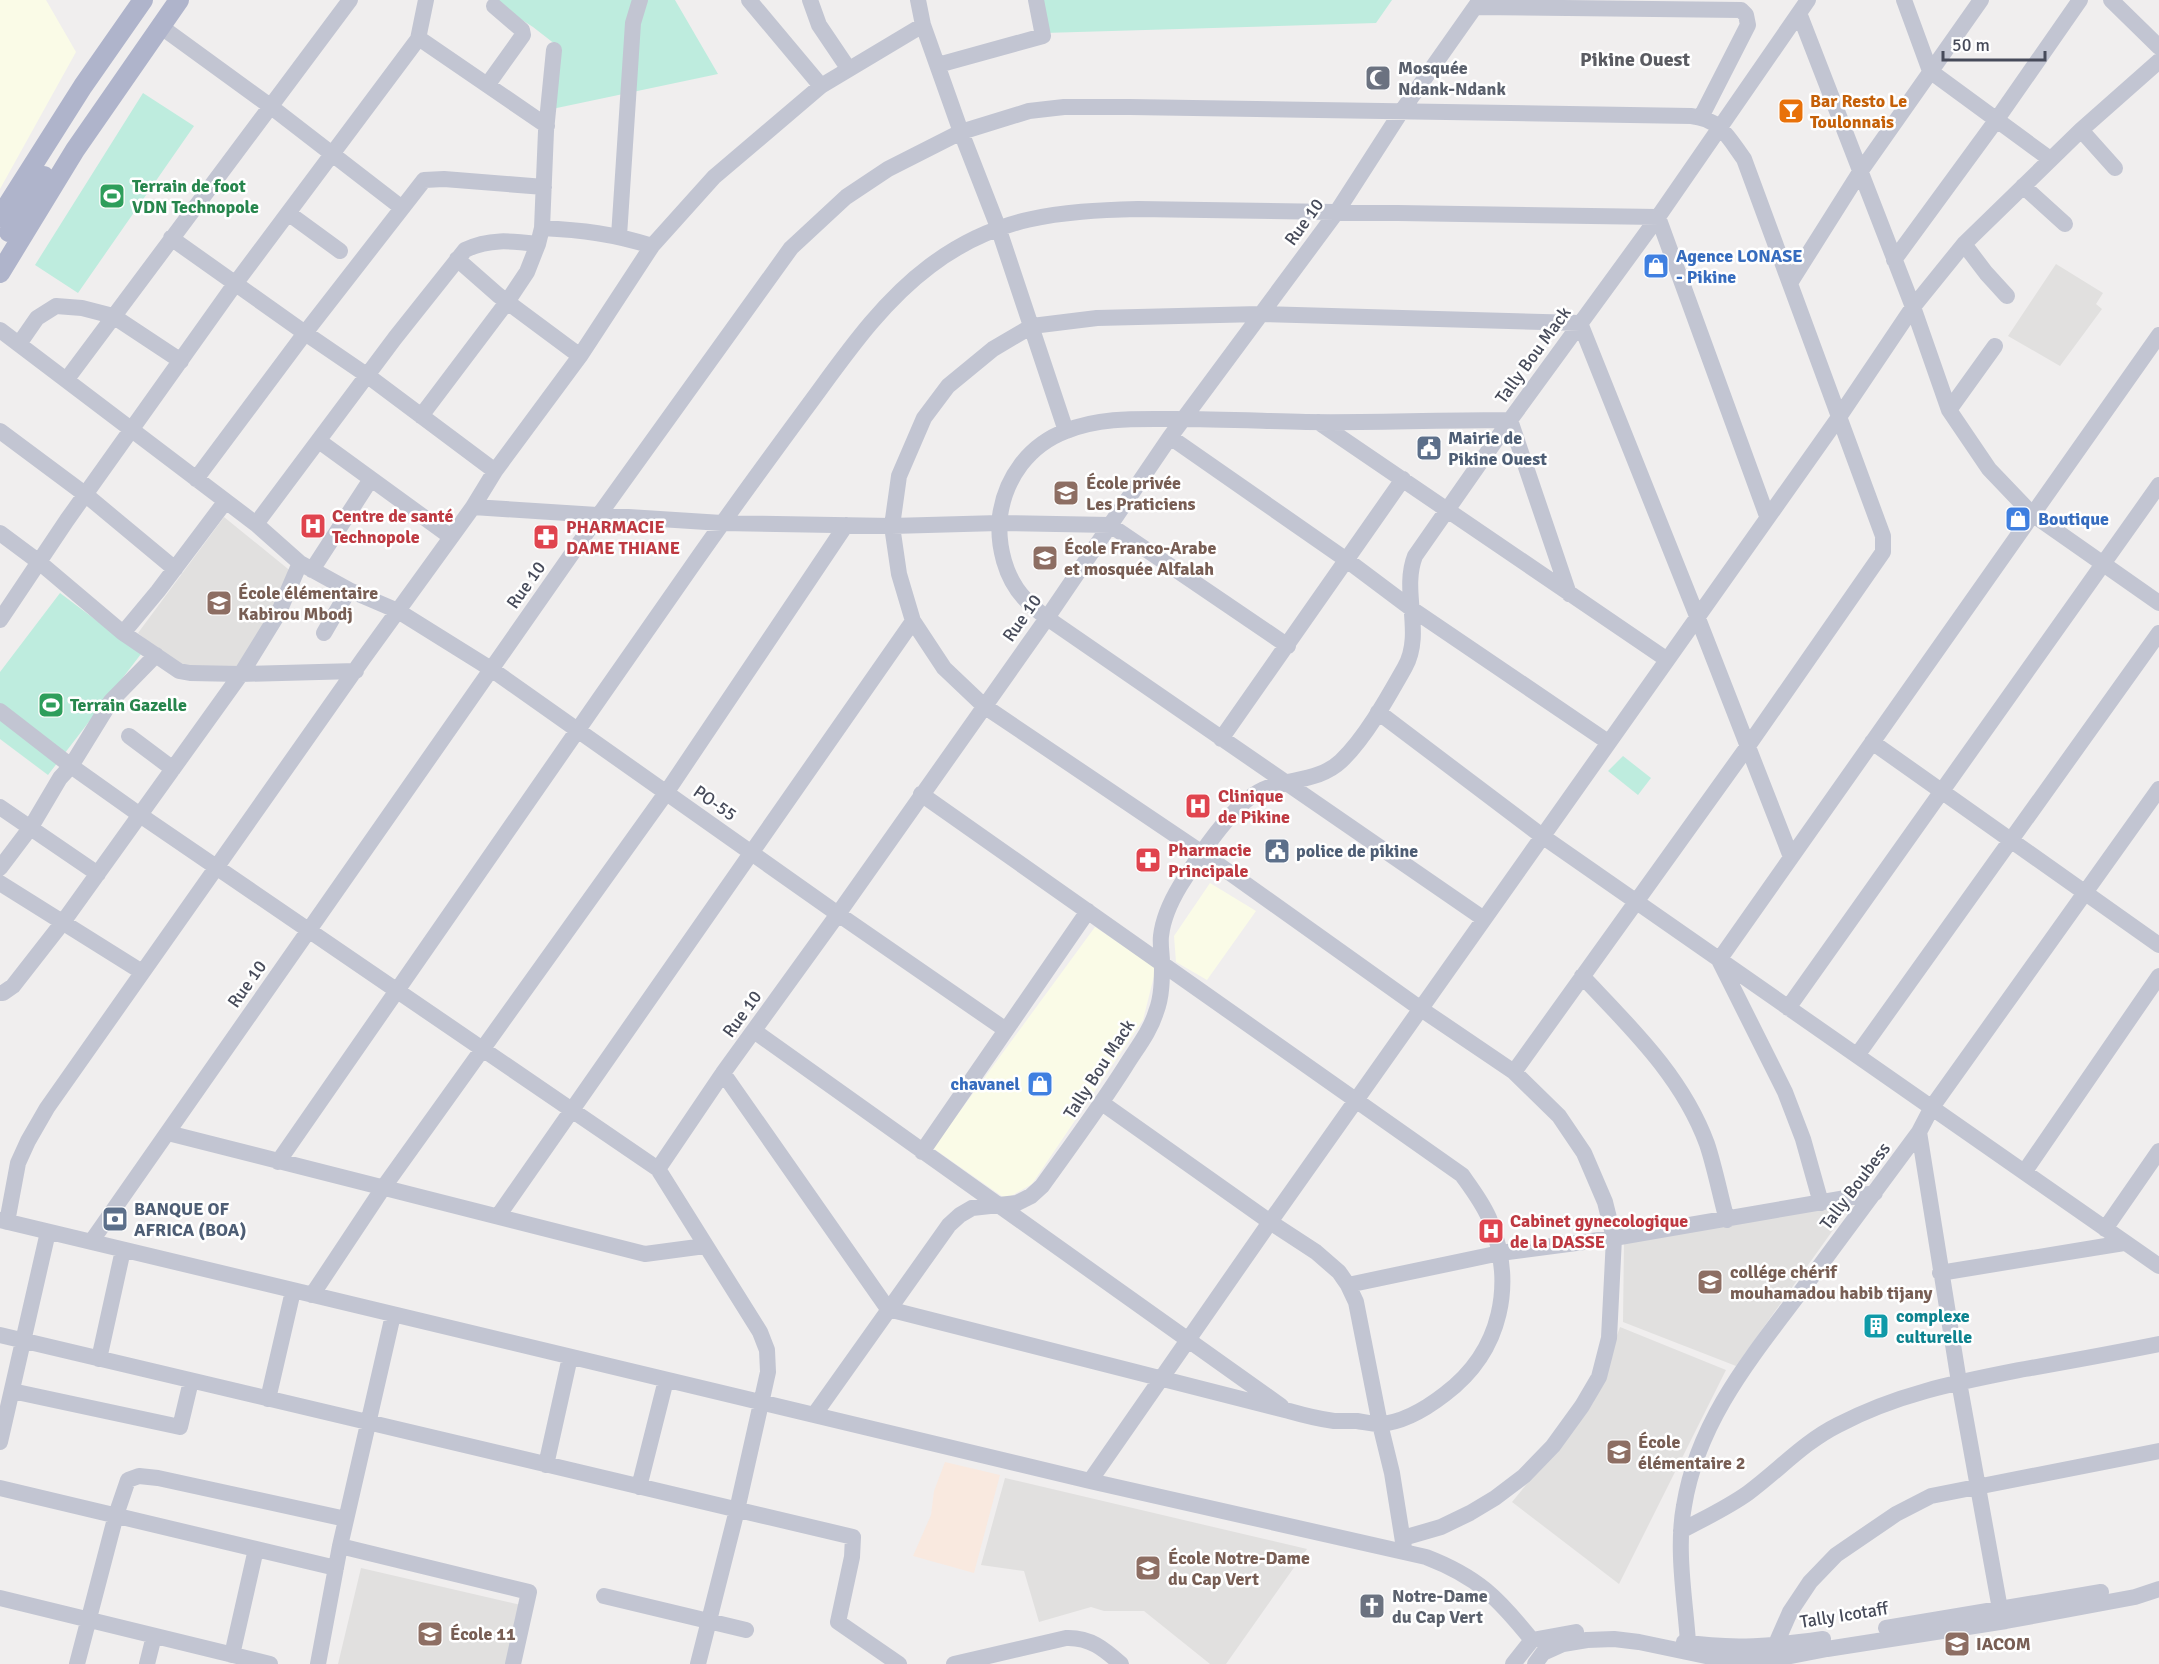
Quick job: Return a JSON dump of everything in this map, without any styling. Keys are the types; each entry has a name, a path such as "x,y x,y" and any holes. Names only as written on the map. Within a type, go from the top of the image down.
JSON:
{"main road":[{"path":"0,217 83,86 143,0"},
{"path":"0,248 95,97 162,0"},
{"path":"0,273 75,150 179,0"}],"street":[{"path":"67,379 350,0"},
{"path":"0,620 235,284 417,39 426,0"},
{"path":"619,236 633,22 640,0"},
{"path":"749,0 821,86"},
{"path":"810,0 819,25 848,68"},
{"path":"918,0 923,25 998,227 1066,431"},
{"path":"938,65 1043,36 1036,0"},
{"path":"1904,0 1930,71 2050,159"},
{"path":"1790,283 1860,172 1981,0"},
{"path":"1894,260 2080,0"},
{"path":"2111,0 2159,47"},
{"path":"1477,3 1740,10 1746,15 1748,25 1701,117 1720,126 1744,159 1883,536 1883,552 1748,746 1514,1072"},
{"name":"Rue 10","path":"658,1169 723,1073 1047,618 1170,437 1336,213 1401,112 1477,3"},
{"path":"488,84 523,35 522,30 494,6"},
{"path":"1803,7 1860,172 1914,307 1949,410 1989,469 2032,514 2159,603"},
{"name":"Tally Bou Mack","path":"814,1415 949,1226 960,1215 972,1208 1017,1203 1031,1196 1042,1186 1102,1103 1150,1029 1161,992 1160,938 1163,921 1180,886 1202,853 1245,801 1259,791 1307,779 1341,762 1378,712 1409,658 1412,636 1411,566 1415,556 1510,420 1658,217 1803,7"},
{"path":"923,25 821,86 714,177 652,246 580,357 495,471 473,507 47,1108 18,1163 4,1221 1090,1481 1404,1545 1426,1557 1455,1568 1481,1585 1504,1605 1537,1652 1513,1664"},
{"path":"160,26 270,106 402,208"},
{"path":"417,39 488,84 547,126"},
{"path":"421,416 527,272 540,236 554,50"},
{"path":"1090,1481 1666,659 1839,417 1914,307 1964,244 2081,130 2159,62"},
{"name":"Rue 10","path":"91,1242 599,515 768,279 791,248 846,197 925,148 961,132 1029,111 1065,107 1701,117"},
{"path":"2081,130 2115,168"},
{"path":"196,479 419,184 424,180 444,179 544,187"},
{"path":"2023,186 2065,224"},
{"path":"278,1162 722,523 846,353 890,300 932,264 998,227 1045,215 1088,210 1138,209 1658,217 1767,516"},
{"path":"288,213 340,251"},
{"path":"256,524 465,250 480,243 581,230 619,236 652,246"},
{"path":"171,238 368,376 495,471"},
{"path":"1964,244 2007,296"},
{"path":"457,259 507,302 580,357"},
{"path":"19,344 38,318 56,306 82,308 113,316 181,361"},
{"path":"1404,1545 1470,1513 1524,1476 1553,1446 1582,1406 1599,1377 1609,1338 1614,1238 1605,1202 1584,1153 1559,1116 1514,1072 1421,1009 1202,853 984,706 944,668 913,621 899,574 892,526 899,476 924,418 948,386 993,349 1032,326 1097,318 1260,314 1580,323 1791,857"},
{"name":"PO-55","path":"0,330 256,524 306,566 348,590 398,611 491,669 1006,1030"},
{"path":"1719,960 2159,335"},
{"path":"1949,410 1995,346"},
{"path":"1484,920 1047,618 1025,600 1010,577 1000,545 999,523 1002,505 1010,482 1027,456 1046,441 1066,431 1101,421 1510,420 1569,594"},
{"path":"1318,422 1666,659"},
{"path":"0,431 86,495 175,569"},
{"path":"1170,437 1348,561 1412,609 1608,742"},
{"path":"319,441 451,537"},
{"path":"0,993 13,986 98,874 241,674 306,566 371,479"},
{"path":"1221,739 1348,561 1403,479"},
{"path":"1788,1008 2159,485"},
{"path":"123,633 225,502"},
{"path":"473,507 722,523 892,526 999,523 1110,525 1288,645"},
{"path":"312,1295 383,1188 666,793 846,525"},
{"path":"0,533 39,562 123,633 179,671 241,674 356,671"},
{"path":"324,633 348,590"},
{"path":"498,1216 570,1109 913,621"},
{"path":"1858,1054 2159,633"},
{"path":"0,868 30,827 60,778 71,766 111,701 156,655"},
{"path":"0,711 71,766 140,815 658,1169 760,1332 767,1350 768,1372 737,1510 698,1664"},
{"path":"1378,712 1542,836 1788,1008 1858,1054 2159,1266"},
{"path":"129,736 173,769"},
{"path":"1872,742 2159,945"},
{"name":"Tally Boubess","path":"1688,1642 1681,1531 1684,1506 1698,1450 1714,1416 1741,1371 1919,1132 1932,1107 2159,789"},
{"path":"723,1073 888,1309 1332,1421 1380,1424 1411,1416 1435,1402 1457,1385 1478,1363 1492,1336 1500,1313 1502,1282 1500,1253 1489,1218 1462,1175 921,794"},
{"path":"0,807 98,874"},
{"path":"0,883 142,972"},
{"path":"922,1152 1088,911"},
{"path":"1719,960 1785,1092 1803,1139 1821,1203"},
{"path":"1582,976 1643,1040 1671,1074 1706,1144 1727,1220"},
{"path":"2025,1171 2159,976"},
{"path":"754,1031 1289,1411"},
{"path":"1102,1103 1316,1252 1339,1272 1348,1285 1356,1302 1392,1473 1404,1545"},
{"path":"1919,1132 1940,1273 2000,1609"},
{"path":"168,1133 645,1254 705,1246"},
{"path":"2105,1228 2159,1151"},
{"path":"1348,1285 1500,1253 1727,1220 1875,1193"},
{"path":"0,1440 48,1232"},
{"path":"1940,1273 2124,1242"},
{"path":"99,1359 123,1250"},
{"path":"268,1399 293,1290"},
{"path":"318,1664 340,1546 393,1315"},
{"path":"0,1335 853,1537 852,1557 838,1622 899,1664"},
{"path":"1681,1531 1721,1510 1748,1492 1806,1444 1869,1409 1911,1393 1959,1382 2159,1344"},
{"path":"546,1465 570,1357"},
{"path":"639,1487 666,1380"},
{"path":"12,1391 180,1427 191,1381"},
{"path":"1775,1646 1790,1612 1810,1582 1836,1555 1896,1514 1931,1496 2159,1451"},
{"path":"77,1664 116,1515 128,1480 139,1476 158,1478 346,1519"},
{"path":"0,1488 336,1568"},
{"path":"340,1546 529,1592 513,1664"},
{"path":"221,1657 256,1549"},
{"name":"Tally Icotaff","path":"1537,1652 1581,1631 1608,1630 1735,1648 1775,1646 2128,1588 2159,1576"},
{"name":"Tally Icotaff","path":"1537,1652 1587,1640 1614,1640 1639,1642 1735,1663 1780,1658 2006,1621 2135,1597 2159,1589"},
{"path":"604,1596 747,1630"},
{"path":"0,1598 154,1636 221,1657 270,1664"},
{"path":"147,1664 154,1636"},
{"path":"954,1664 1066,1638 1088,1640 1121,1664"}],"shaded area":[{"path":"0,0 46,0 76,52 0,189"},
{"path":"2056,264 2103,293 2096,304 2102,309 2060,366 2008,336"},
{"name":"École élémentaire Kabirou Mbodj","path":"224,517 293,573 245,666 177,666 138,633"},
{"path":"1210,883 1256,911 1207,980 1176,962 1174,936"},
{"name":"chavanel","path":"1095,927 1156,968 1143,1020 1032,1184 1006,1199 933,1148"},
{"name":"collége chérif mouhamadou habib tijany","path":"1853,1202 1736,1366 1623,1322 1624,1241"},
{"name":"École élémentaire 2","path":"1620,1327 1726,1370 1619,1584 1512,1502 1593,1403"},
{"path":"945,1462 1000,1475 974,1573 913,1556 931,1515 934,1491"},
{"name":"École Notre-Dame du Cap Vert","path":"1005,1478 1307,1549 1226,1664 1210,1664 1144,1611 1104,1611 1091,1607 1039,1622 1024,1571 981,1565"},
{"name":"École 11","path":"361,1568 521,1605 507,1664 338,1664"}],"green space":[{"path":"491,0 675,0 718,74 552,109 560,48 533,27"},
{"path":"1038,0 1392,0 1376,23 1044,33"},
{"name":"Terrain de foot VDN Technopole","path":"143,93 194,126 78,293 35,265"},
{"name":"Terrain Gazelle","path":"60,593 141,654 48,775 0,739 0,672"},
{"path":"1623,756 1651,778 1638,795 1608,771"}],"place":[{"name":"Mosquée Ndank-Ndank","path":"1378,78"},
{"name":"Bar Resto Le Toulonnais","path":"1791,111"},
{"name":"Terrain de foot VDN Technopole","path":"112,196"},
{"name":"Agence LONASE - Pikine","path":"1656,266"},
{"name":"Mairie de Pikine Ouest","path":"1429,448"},
{"name":"École privée Les Praticiens","path":"1066,493"},
{"name":"Boutique","path":"2018,519"},
{"name":"Centre de santé Technopole","path":"313,526"},
{"name":"PHARMACIE DAME THIANE","path":"546,537"},
{"name":"École Franco-Arabe et mosquée Alfalah","path":"1045,558"},
{"name":"École élémentaire Kabirou Mbodj","path":"219,603"},
{"name":"Terrain Gazelle","path":"51,705"},
{"name":"Clinique de Pikine","path":"1198,806"},
{"name":"police de pikine","path":"1277,851"},
{"name":"Pharmacie Principale","path":"1148,860"},
{"name":"chavanel","path":"1040,1084"},
{"name":"BANQUE OF AFRICA (BOA)","path":"115,1219"},
{"name":"Cabinet gynecologique de la DASSE","path":"1491,1231"},
{"name":"collége chérif mouhamadou habib tijany","path":"1710,1282"},
{"name":"complexe culturelle","path":"1876,1326"},
{"name":"École élémentaire 2","path":"1619,1452"},
{"name":"École Notre-Dame du Cap Vert","path":"1148,1568"},
{"name":"Notre-Dame du Cap Vert","path":"1372,1606"},
{"name":"École 11","path":"430,1634"},
{"name":"IACOM","path":"1957,1644"}],"district":[{"name":"Pikine Ouest","path":"1635,59"}]}
